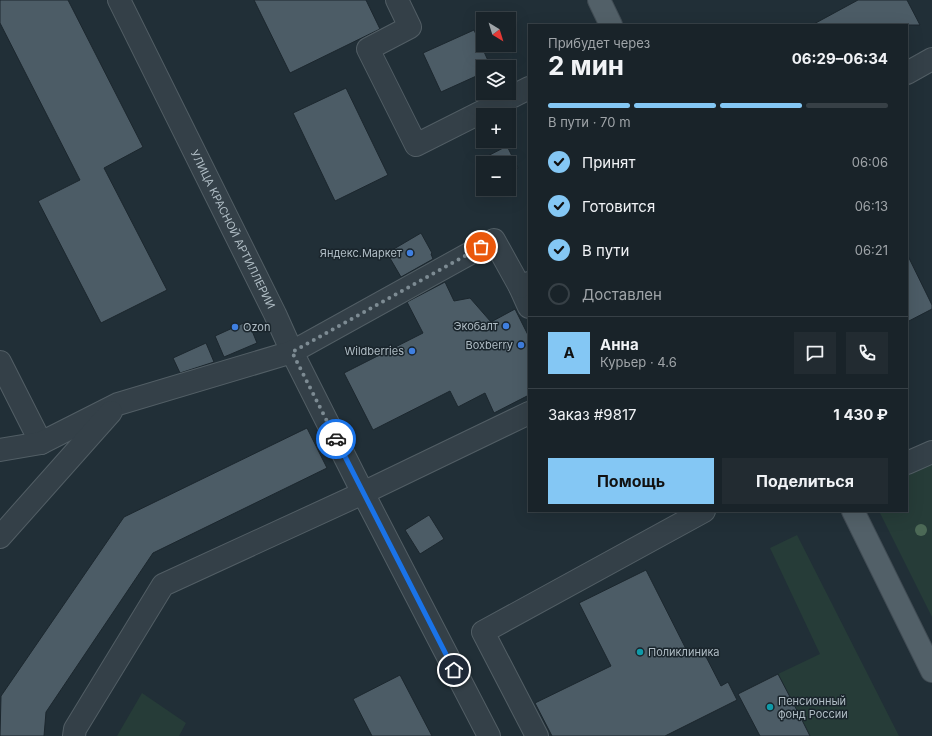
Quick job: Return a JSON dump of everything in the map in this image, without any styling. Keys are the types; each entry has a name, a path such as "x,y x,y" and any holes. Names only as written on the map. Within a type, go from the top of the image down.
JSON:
{"main road":[{"path":"599,0 611,24"},
{"path":"853,512 932,670"}],"street":[{"name":"УЛИЦА КРАСНОЙ АРТИЛЛЕРИИ","path":"119,0 275,314 292,352 489,736"},
{"path":"396,0 410,27 368,49 416,145 528,89"},
{"path":"908,71 932,59"},
{"path":"0,450 41,443 118,404 292,352 494,240 525,285 528,302"},
{"path":"0,362 41,443"},
{"path":"0,537 118,404"},
{"path":"74,736 75,729 163,585 363,493 528,413"},
{"path":"908,463 932,452"},
{"path":"537,736 483,632 702,512"}],"green space":[{"path":"932,464 932,617 880,512 908,512 908,476"},
{"path":"797,535 899,736 810,736 778,674 820,654 770,548"},
{"path":"142,693 186,723 179,736 117,736"}],"building":[{"path":"0,0 68,0 143,147 104,168 167,290 101,323 38,201 80,180 0,23"},
{"path":"254,0 366,0 380,29 290,73"},
{"path":"858,0 907,0 920,25 908,24 814,24"},
{"path":"474,30 476,34 476,52 484,52 488,60 476,60 476,76 441,92 423,53"},
{"path":"346,88 388,175 335,201 293,113"},
{"path":"503,148 508,148 512,156 488,156"},
{"path":"421,233 432,253 433,259 401,277 387,253"},
{"path":"908,256 932,305 932,309 908,321"},
{"path":"445,282 454,301 470,298 491,322 515,309 528,335 528,396 494,413 485,393 458,407 450,391 373,430 344,373 423,333 407,302"},
{"path":"248,321 257,343 224,357 215,336"},
{"path":"206,343 214,362 180,373 173,358"},
{"path":"307,428 327,468 153,553 46,712 44,736 0,736 1,696 124,517"},
{"path":"429,515 444,539 420,554 405,530"},
{"name":"Поликлиника","path":"646,570 688,653 701,647 721,686 728,682 737,700 665,736 552,736 535,703 611,666 579,603"},
{"name":"Пенсионный фонд России","path":"778,674 810,736 760,736 738,694"},
{"path":"400,675 432,736 372,736 353,699"}],"way so far":[{"path":"336,439 292,352 481,247"}],"place":[{"name":"Яндекс.Маркет","path":"410,253"},
{"name":"Экобалт","path":"506,326"},
{"name":"Ozon","path":"235,327"},
{"name":"Boxberry","path":"521,345"},
{"name":"Wildberries","path":"412,351"},
{"name":"Поликлиника","path":"640,652"},
{"name":"Пенсионный фонд России","path":"770,707"}],"route":[{"path":"336,439 454,670"}]}
